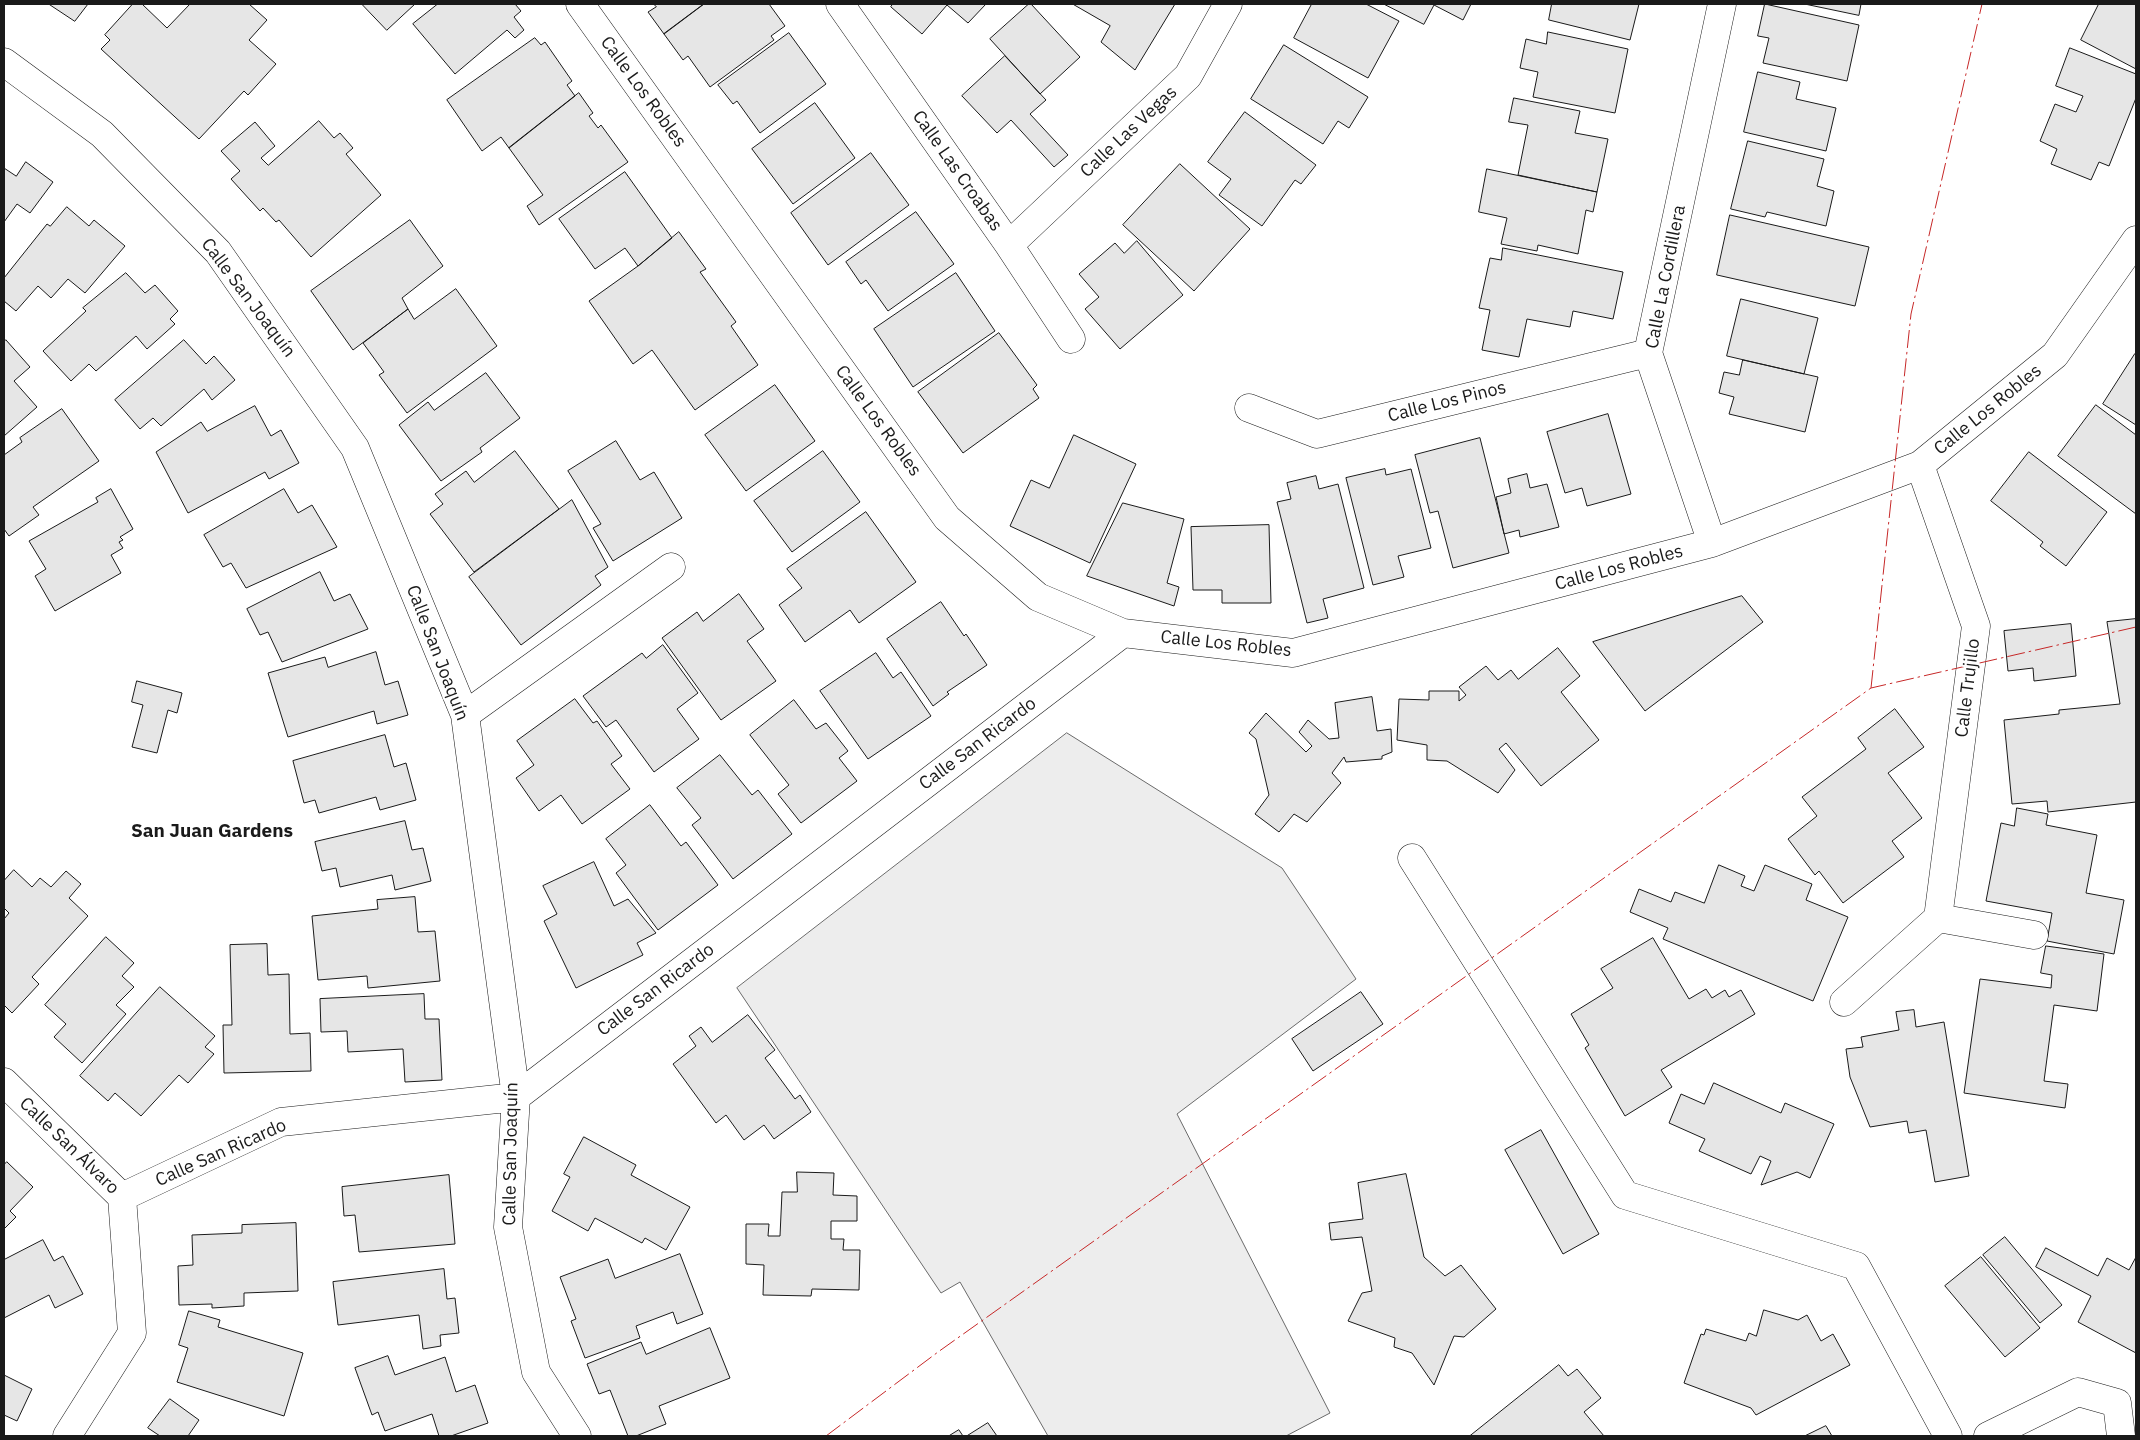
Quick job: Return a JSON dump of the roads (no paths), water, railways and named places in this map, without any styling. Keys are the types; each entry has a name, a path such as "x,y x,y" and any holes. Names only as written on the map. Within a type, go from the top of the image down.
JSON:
{"street":[{"name":"Calle Los Robles","path":"580,4 947,518 1038,597 1123,633 1293,654 1712,544 1920,465 2055,355 2136,240"},
{"name":"Calle Las Croabas","path":"840,4 1009,245 1071,339"},
{"name":"Calle Las Vegas","path":"1009,245 1188,76 1228,4"},
{"name":"Calle La Cordillera","path":"1712,544 1648,353 1722,4"},
{"name":"Calle San Joaquín","path":"4,62 102,134 218,252 355,448 465,715 516,1097 508,1227 536,1372 577,1436"},
{"name":"Calle Los Pinos","path":"1249,408 1317,434 1648,353"},
{"name":"Calle Trujillo","path":"1920,465 1976,626 1938,918"},
{"path":"465,715 671,568"},
{"name":"Calle San Ricardo","path":"122,1197 281,1122 516,1097 1123,633"},
{"path":"1412,858 1625,1194 1856,1266 1948,1436"},
{"path":"1844,1002 1938,918 2034,935"},
{"name":"Calle San Álvaro","path":"4,1082 122,1197 132,1333 68,1436"},
{"path":"1988,1436 2078,1392 2117,1403 2121,1436"}],"district":[{"name":"San Juan Gardens","path":"212,832"}]}
